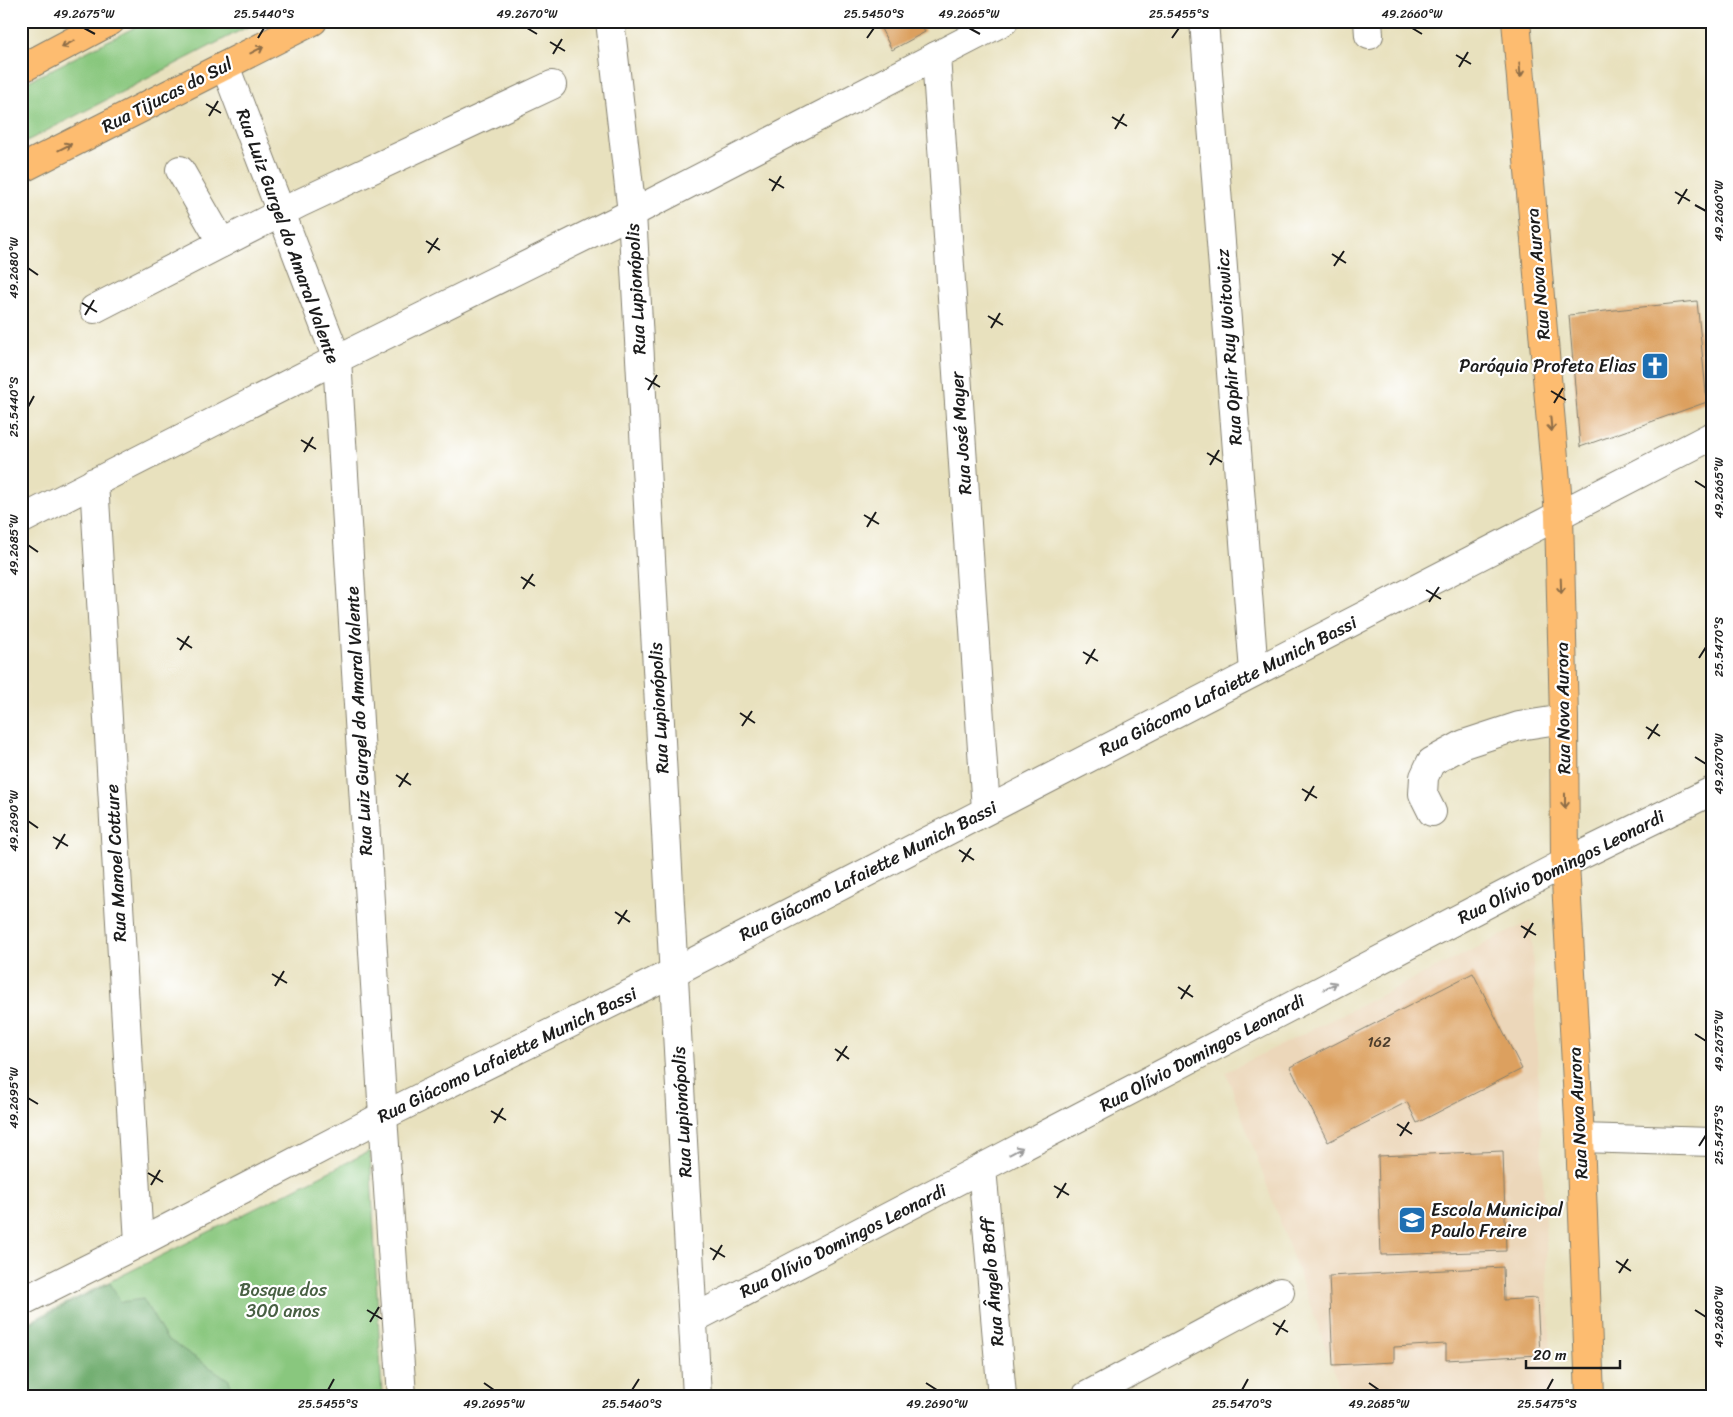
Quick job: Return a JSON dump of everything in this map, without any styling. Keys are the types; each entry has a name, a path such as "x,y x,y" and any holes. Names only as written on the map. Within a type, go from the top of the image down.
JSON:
{"main road":[{"path":"21,69 111,21"},
{"name":"Rua Nova Aurora","path":"1516,21 1559,515 1565,863 1580,1138 1590,1396"},
{"name":"Rua Tijucas do Sul","path":"21,169 225,66 303,22"}],"street":[{"name":"Rua Lupionópolis","path":"610,21 632,213 697,1396"},
{"path":"21,520 338,359 632,213 1004,21"},
{"name":"Rua Ophir Ruy Woitowicz","path":"1204,21 1254,672"},
{"name":"Rua José Mayer","path":"936,56 986,810"},
{"name":"Rua Luiz Gurgel do Amaral Valente","path":"225,66 338,359 382,1116 402,1396"},
{"path":"94,309 282,212 552,85"},
{"path":"180,170 222,243"},
{"name":"Rua Giácomo Lafaiette Munich Bassi","path":"21,1302 139,1243 382,1116 674,972 1712,436"},
{"name":"Rua Manoel Cotture","path":"94,482 139,1243"},
{"path":"1432,812 1424,794 1424,777 1431,762 1464,744 1500,732 1519,726 1564,719"},
{"name":"Rua Olívio Domingos Leonardi","path":"693,1319 1565,863 1712,791"},
{"path":"1580,1138 1712,1142"},
{"name":"Rua Ângelo Boff","path":"982,1168 1002,1396"},
{"path":"1086,1396 1280,1292"}],"shaded area":[{"name":"Escola Municipal Paulo Freire","path":"1531,921 1553,1396 1343,1396 1226,1072"}],"green space":[{"path":"147,21 252,21 253,24 21,144 21,85"},
{"name":"Bosque dos 300 anos","path":"370,1151 382,1396 21,1396 21,1326"},
{"path":"110,1283 121,1302 143,1299 166,1338 229,1380 234,1396 21,1396 21,1328"}],"building":[{"path":"877,21 920,21 925,32 892,50"},
{"path":"1697,301 1707,402 1580,447 1569,315"},
{"path":"1473,973 1522,1069 1417,1123 1407,1102 1328,1142 1290,1067"},
{"path":"1503,1151 1506,1251 1381,1255 1378,1156"},
{"path":"1503,1267 1504,1300 1537,1298 1540,1355 1446,1360 1446,1344 1394,1347 1394,1362 1333,1365 1329,1276"}],"place":[{"name":"Paróquia Profeta Elias","path":"1655,366"},
{"name":"Escola Municipal Paulo Freire","path":"1412,1220"}]}
